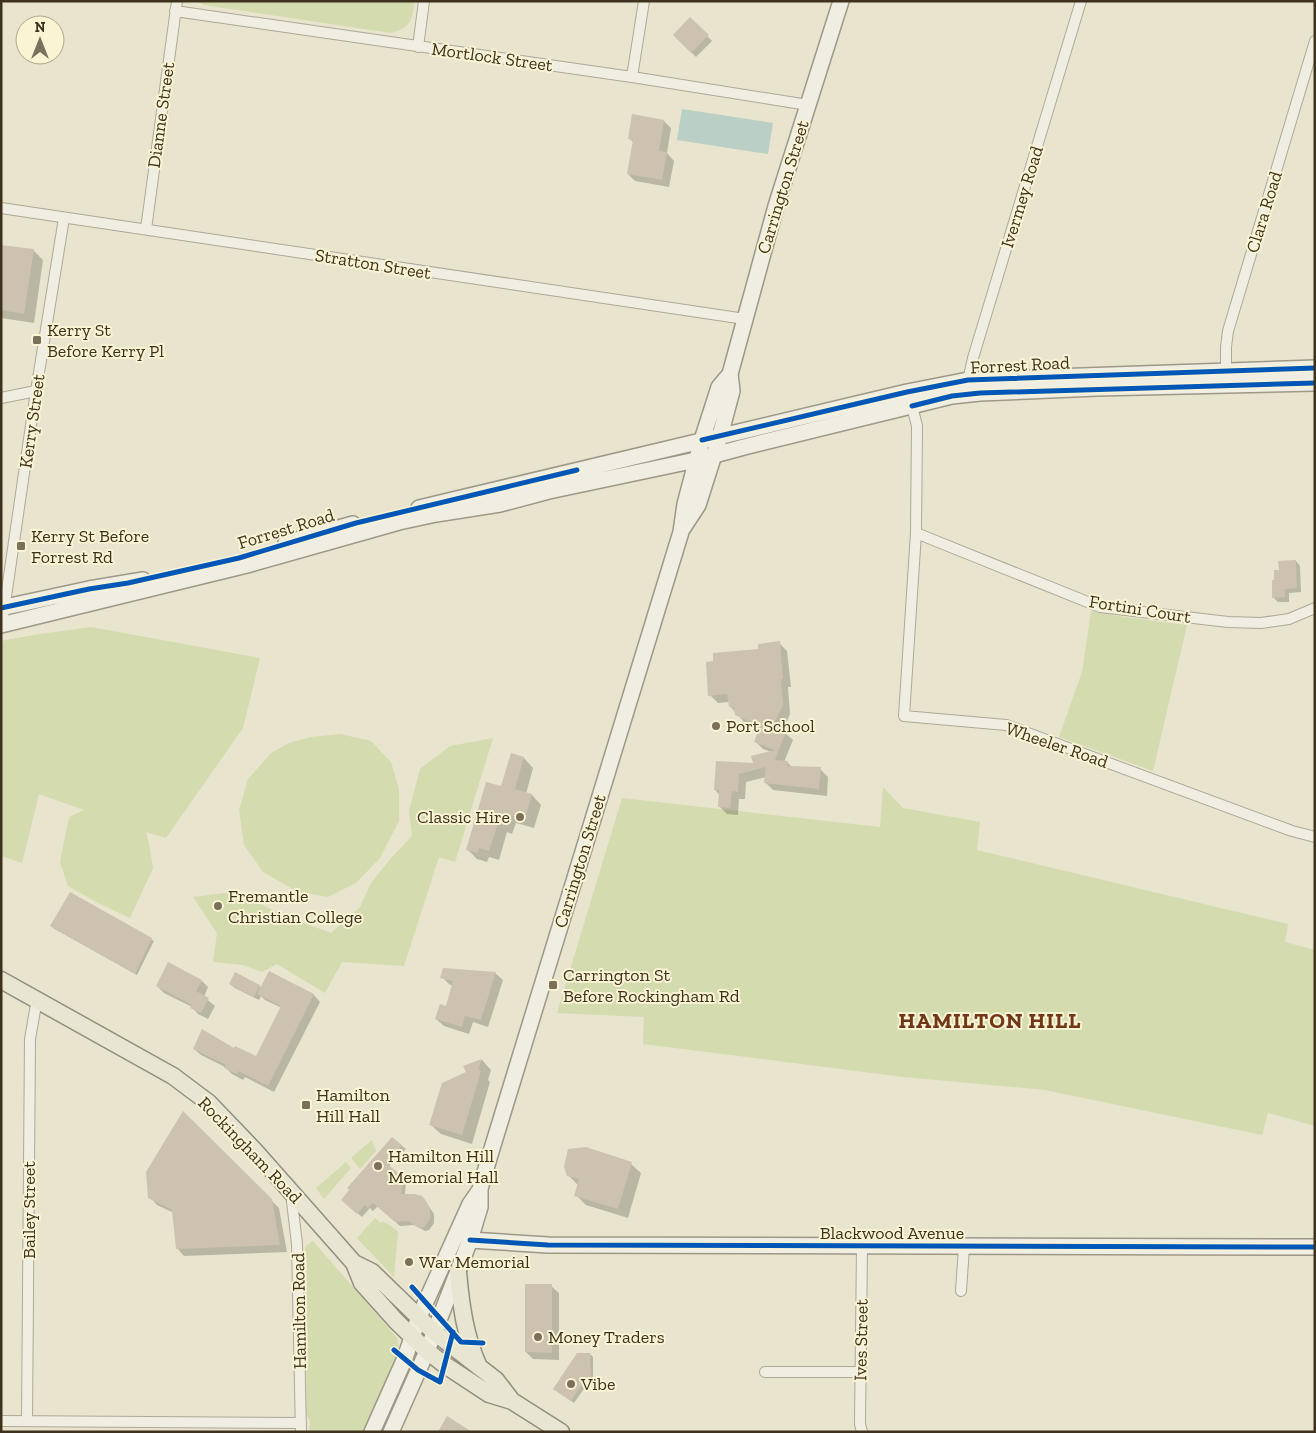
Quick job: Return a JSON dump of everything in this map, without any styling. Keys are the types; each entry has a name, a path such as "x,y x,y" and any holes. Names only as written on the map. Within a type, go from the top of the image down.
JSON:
{"main road":[{"name":"Carrington Street","path":"681,532 698,505 720,436 732,391 730,374 776,206 841,1"},
{"name":"Forrest Road","path":"3,607 128,583 239,558 356,523 907,392 1226,370 1315,368"},
{"name":"Carrington Street","path":"372,1432 405,1358 419,1317 470,1204 480,1189 681,532 685,504 702,440 719,386 730,374"},
{"name":"Forrest Road","path":"2,624 247,565 399,522 500,504 549,490 713,456 912,406 967,387 1098,388 1315,383"},
{"name":"Rockingham Road","path":"1,980 173,1076 209,1103 245,1139 354,1263 362,1283 427,1351 489,1394 512,1401 562,1432"},
{"name":"Carrington Street","path":"391,1432 427,1351 470,1240 480,1207 480,1189"},
{"name":"Blackwood Avenue","path":"470,1240 548,1245 1315,1247"},
{"name":"Rockingham Road","path":"354,1263 372,1272 434,1332 496,1380 512,1401"},
{"path":"458,1272 461,1310 466,1332 479,1368"}],"street":[{"path":"418,47 424,1"},
{"path":"632,77 644,1"},
{"name":"Ivermey Road","path":"967,387 973,358 1081,1"},
{"name":"Mortlock Street","path":"176,6 418,47 632,77 808,105"},
{"name":"Dianne Street","path":"146,230 176,6"},
{"name":"Clara Road","path":"1227,386 1226,348 1228,331 1315,41"},
{"name":"Stratton Street","path":"1,208 745,319"},
{"name":"Kerry Street","path":"2,624 3,607 64,218"},
{"path":"1,398 36,391"},
{"name":"Wheeler Road","path":"907,392 917,426 916,533 904,716 1006,725 1292,831 1315,837"},
{"name":"Fortini Court","path":"916,533 1100,607 1228,622 1261,623 1289,619 1315,608"},
{"name":"Bailey Street","path":"27,1421 30,1039 37,999"},
{"name":"Hamilton Road","path":"291,1191 297,1244 301,1427"},
{"name":"Ives Street","path":"862,1247 860,1372 860,1424 862,1432"},
{"path":"961,1291 964,1247"},
{"path":"765,1372 860,1372"},
{"path":"1,1420 301,1427"}],"green space":[{"path":"197,1 415,1 413,13 407,26 391,33 204,5"},
{"path":"1091,611 1187,625 1153,771 1059,737 1082,672"},
{"path":"91,627 260,658 243,728 166,838 146,832 153,868 130,918 68,886 60,862 69,817 84,810 39,794 22,863 1,856 1,641"},
{"path":"340,734 371,741 391,762 399,789 399,821 380,858 356,883 328,897 296,891 263,872 244,845 239,810 248,779 271,753 289,743 311,737"},
{"path":"493,738 455,862 439,857 404,966 342,962 325,993 277,964 262,972 243,965 213,962 217,933 193,897 225,893 256,902 283,915 331,933 360,907 371,883 412,836 409,811 420,769 450,746"},
{"path":"883,787 903,808 980,822 977,850 1288,924 1285,942 1315,950 1315,1126 1268,1113 1262,1135 1045,1090 903,1077 643,1044 644,1017 557,1013 622,798 880,827"},
{"path":"372,1140 376,1151 360,1169 351,1158"},
{"path":"346,1162 351,1168 324,1199 316,1188"},
{"path":"375,1218 398,1232 394,1277 357,1238"},
{"path":"313,1241 397,1338 399,1349 364,1432 309,1432 310,1421 306,1414 307,1262 305,1247"}],"shaded area":[{"path":"682,109 773,123 768,154 677,140"}],"building":[{"path":"690,17 709,35 691,53 673,35"},
{"path":"632,114 664,120 659,151 667,152 662,180 627,174 633,140 628,139"},
{"path":"1,245 34,249 24,314 1,310"},
{"path":"1296,560 1297,588 1285,589 1285,597 1272,598 1272,580 1274,580 1274,570 1279,570 1278,561"},
{"path":"780,641 783,705 773,726 786,731 775,760 788,761 787,766 821,767 819,789 764,783 766,767 739,774 738,792 732,791 730,808 718,807 719,790 714,790 716,761 753,763 751,756 775,750 754,742 760,726 735,715 734,707 729,707 727,694 708,696 706,662 713,661 713,653 758,649 758,644"},
{"path":"511,753 524,757 515,789 532,794 525,819 506,814 503,825 498,823 489,851 479,848 478,853 466,850 486,782 501,786"},
{"path":"70,892 152,938 135,974 50,926"},
{"path":"168,962 202,980 196,991 209,998 201,1013 190,1008 192,1005 156,986"},
{"path":"443,968 496,972 481,1020 465,1016 462,1027 435,1019 440,1004 446,1006 453,981 440,978"},
{"path":"269,971 314,994 268,1086 238,1071 237,1074 224,1068 226,1065 193,1049 202,1029 234,1048 235,1046 256,1056 281,1006 257,994"},
{"path":"235,972 260,985 254,997 229,984"},
{"path":"482,1059 478,1070 481,1071 462,1135 429,1125 442,1083 466,1072 463,1066"},
{"path":"183,1111 272,1199 280,1245 176,1249 172,1210 148,1198 146,1172"},
{"path":"392,1137 402,1145 385,1162 403,1177 401,1194 422,1196 426,1201 430,1209 430,1218 425,1227 420,1228 408,1221 395,1222 373,1203 368,1208 365,1205 357,1214 341,1200 349,1190 347,1188"},
{"path":"586,1147 632,1162 618,1209 574,1196 579,1179 567,1176 564,1167 568,1149"},
{"path":"525,1284 552,1284 552,1353 525,1352"},
{"path":"577,1353 590,1353 591,1378 587,1377 571,1401 553,1389"},
{"path":"447,1416 472,1432 438,1432"}],"cycle path":[{"path":"702,440 907,392 968,380 1315,368"},
{"path":"912,406 952,396 980,393 1315,383"},
{"path":"1,608 89,589 128,583 239,558 356,523 577,470"},
{"path":"470,1240 548,1245 1315,1247"},
{"path":"412,1287 461,1342 483,1343"},
{"path":"394,1350 418,1370 440,1382 453,1332"}],"place":[{"name":"Kerry St Before Kerry Pl","path":"37,340"},
{"name":"Kerry St Before Forrest Rd","path":"21,546"},
{"name":"Port School","path":"716,726"},
{"name":"Classic Hire","path":"520,817"},
{"name":"Fremantle Christian College","path":"218,906"},
{"name":"Carrington St Before Rockingham Rd","path":"553,985"},
{"name":"Hamilton Hill Hall","path":"306,1105"},
{"name":"Hamilton Hill Memorial Hall","path":"378,1166"},
{"name":"War Memorial","path":"409,1262"},
{"name":"Money Traders","path":"538,1337"},
{"name":"Vibe","path":"571,1384"}],"district":[{"name":"HAMILTON HILL","path":"990,1020"}]}
